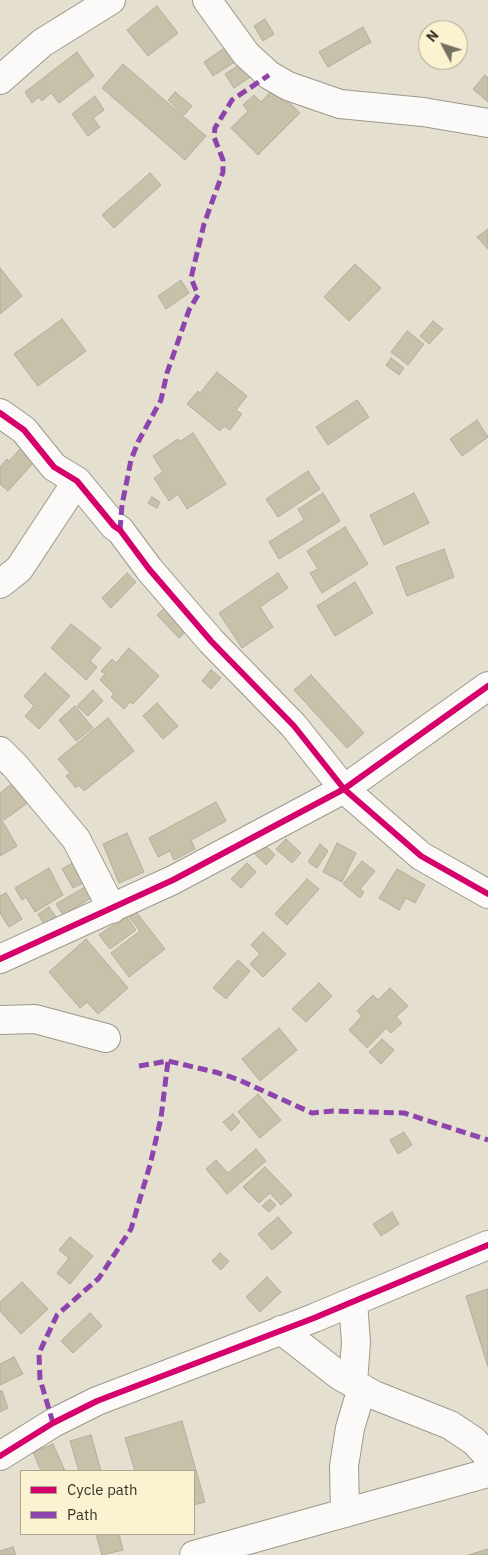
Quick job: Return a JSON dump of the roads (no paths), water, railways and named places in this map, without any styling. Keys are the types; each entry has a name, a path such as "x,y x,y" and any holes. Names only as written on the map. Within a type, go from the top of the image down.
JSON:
{"street":[{"path":"0,80 42,43 111,0"},
{"path":"207,0 246,54 269,75 296,90 340,104 433,113 488,123"},
{"path":"0,413 24,430 54,466 77,481 114,526 120,530 149,569 211,641 294,726 344,788 421,856 488,894"},
{"path":"0,584 19,569 77,481"},
{"path":"0,959 174,880 344,788 488,686"},
{"path":"0,751 16,767 76,839 112,909"},
{"path":"0,1020 35,1019 106,1038"},
{"path":"0,1456 53,1423 97,1401 353,1302 488,1245"},
{"path":"345,1513 344,1466 358,1386 353,1302"},
{"path":"281,1330 340,1376 358,1386 450,1425 474,1441 488,1456"},
{"path":"194,1555 488,1472"}]}
